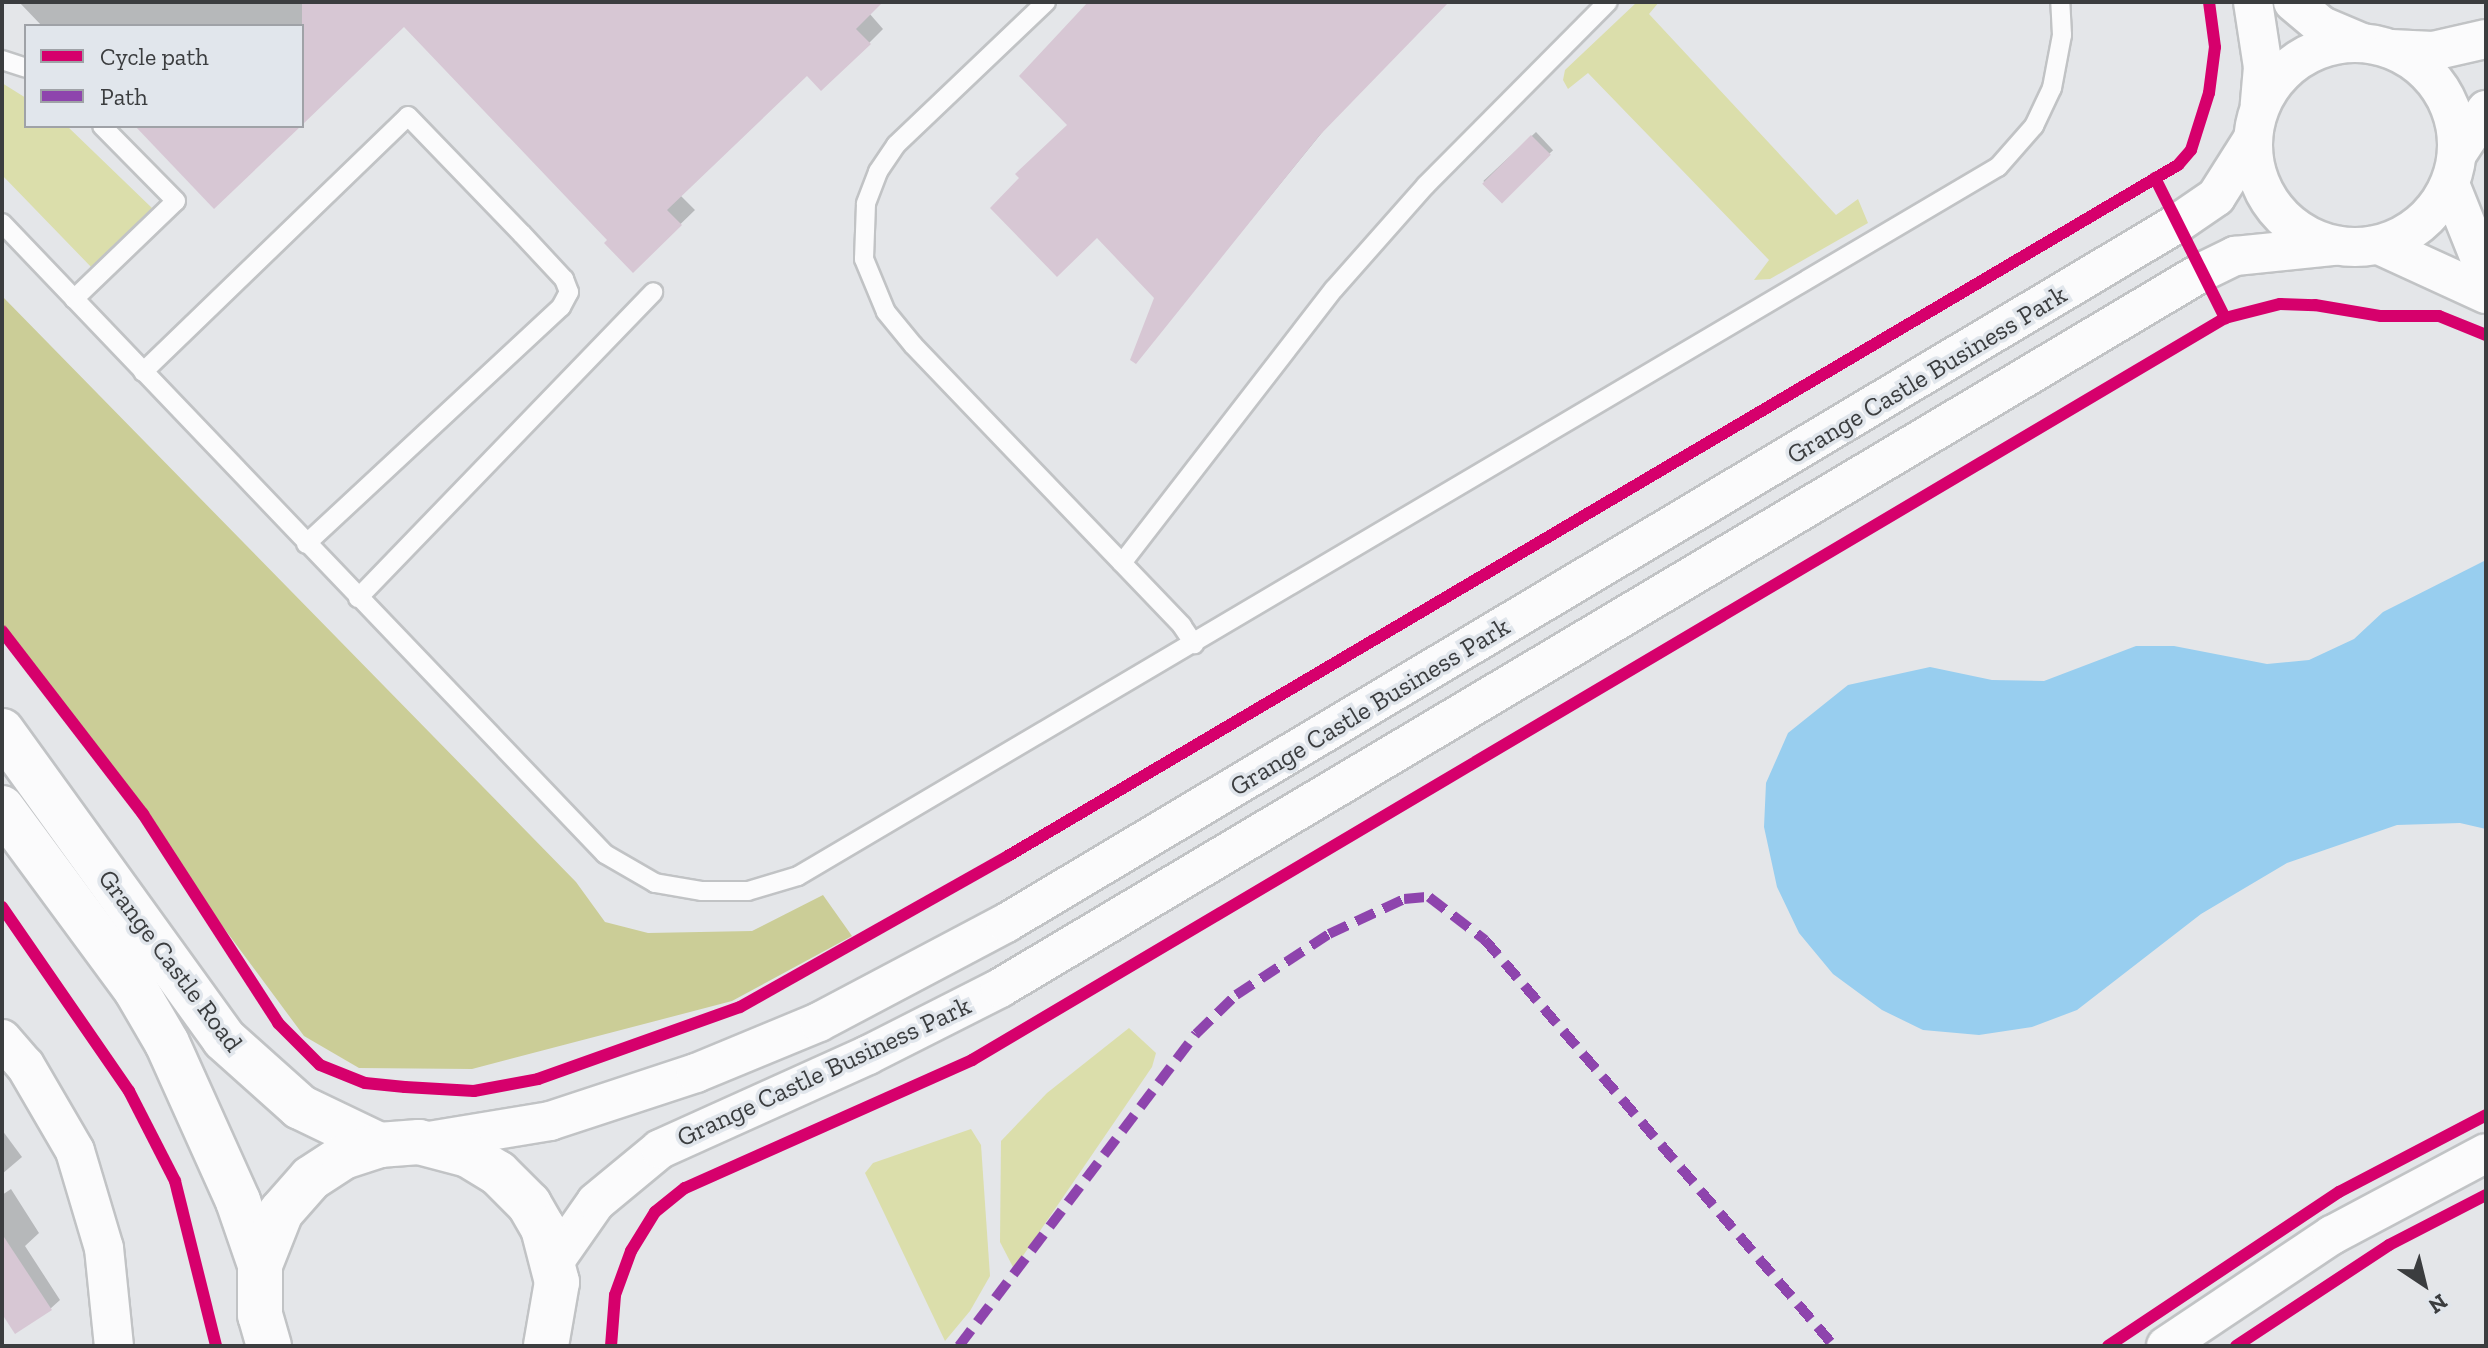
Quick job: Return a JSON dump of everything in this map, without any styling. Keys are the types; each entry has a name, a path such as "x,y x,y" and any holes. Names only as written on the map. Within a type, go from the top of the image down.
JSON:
{"main road":[{"name":"Grange Castle Road","path":"2,731 224,1039 300,1107 399,1144 468,1155 498,1173 529,1204 554,1262 556,1310 546,1346"},
{"name":"Grange Castle Road","path":"2,808 136,990 167,1043 233,1187 260,1265 260,1315 269,1346"},
{"name":"Grange Castle Road","path":"260,1265 281,1212 311,1178 343,1157 399,1144"}],"street":[{"name":"Grange Castle Business Park","path":"399,1144 550,1121 696,1073 819,1022 1006,923 2178,223 2216,197 2256,122 2263,67 2253,2"},
{"path":"2293,2 2322,26 2414,61 2438,85 2454,118 2453,169 2486,274"},
{"path":"2486,39 2433,51 2334,45 2305,55 2277,77 2256,122 2256,174 2270,204 2293,227 2334,246 2379,245 2407,233 2431,214 2486,110"},
{"path":"2379,245 2486,294"},
{"name":"Grange Castle Business Park","path":"554,1262 596,1202 660,1149 868,1055 1000,988 2202,272 2235,256 2334,246"},
{"path":"2,1039 25,1065 75,1151 104,1248 102,1343"},
{"path":"2166,1346 2332,1235 2486,1153"}],"lane":[{"path":"1046,2 896,145 878,172 866,204 864,259 886,312 904,334 1122,563 1194,644"},
{"path":"1122,563 1323,301 1426,185 1608,2"},
{"path":"2,223 605,854 655,883 725,893 773,886 798,876 1998,167 2034,126 2052,88 2062,35 2060,2"},
{"path":"2,60 24,67"},
{"path":"143,372 408,116 513,225 564,279 569,292 561,307 306,544"},
{"path":"74,299 176,201 104,128"},
{"path":"358,598 653,292"}],"green space":[{"path":"1637,2 1659,2 1649,14 1836,215 1858,199 1868,223 1770,279 1754,280 1769,260 1588,73 1568,89 1563,80 1565,70"},
{"path":"2,83 24,97 24,128 69,128 152,208 93,269 2,175"},
{"path":"2,296 576,882 605,922 648,933 752,931 823,895 852,936 732,1001 472,1069 359,1068 304,1036 2,629"},
{"path":"1129,1028 1156,1053 1152,1067 1014,1269 1000,1242 1001,1141 1047,1093"},
{"path":"971,1129 981,1145 990,1276 970,1311 945,1341 865,1173 873,1163"}],"water":[{"path":"2486,560 2486,829 2460,823 2397,825 2287,863 2201,914 2077,1010 2032,1027 1979,1035 1923,1030 1882,1010 1833,974 1799,933 1777,887 1764,827 1766,783 1788,733 1848,685 1930,667 1992,680 2044,681 2136,646 2174,646 2267,664 2309,660 2354,639 2383,612"}],"building":[{"path":"302,2 883,2 856,29 871,44 821,91 807,76 667,210 682,225 633,273 604,243 607,240 404,27 304,123"},
{"path":"1088,2 1449,2 1319,136 1136,364 1130,360 1154,298 1097,238 1057,277 990,208 1019,178 1015,174 1067,125 1019,76"},
{"path":"137,128 299,128 214,209"},
{"path":"1531,135 1551,155 1502,204 1482,184"},
{"path":"2,1234 52,1310 15,1334 2,1314"}],"marked path":[{"path":"959,1346 1196,1034 1236,995 1329,934 1404,899 1429,897 1485,940 1834,1346"}],"cycle path":[{"path":"2,631 143,814 278,1023 320,1065 365,1083 405,1087 474,1091 538,1079 740,1007 1008,856 2178,165 2191,150 2209,93 2215,47 2209,2"},
{"path":"2155,178 2225,318"},
{"path":"611,1346 615,1295 631,1251 655,1212 685,1188 972,1060 2225,318 2280,304 2315,305 2381,316 2439,316 2486,335"},
{"path":"2,907 129,1091 175,1181 216,1346"},
{"path":"2108,1346 2339,1192 2486,1115"},
{"path":"2236,1346 2389,1245 2486,1195"}]}
